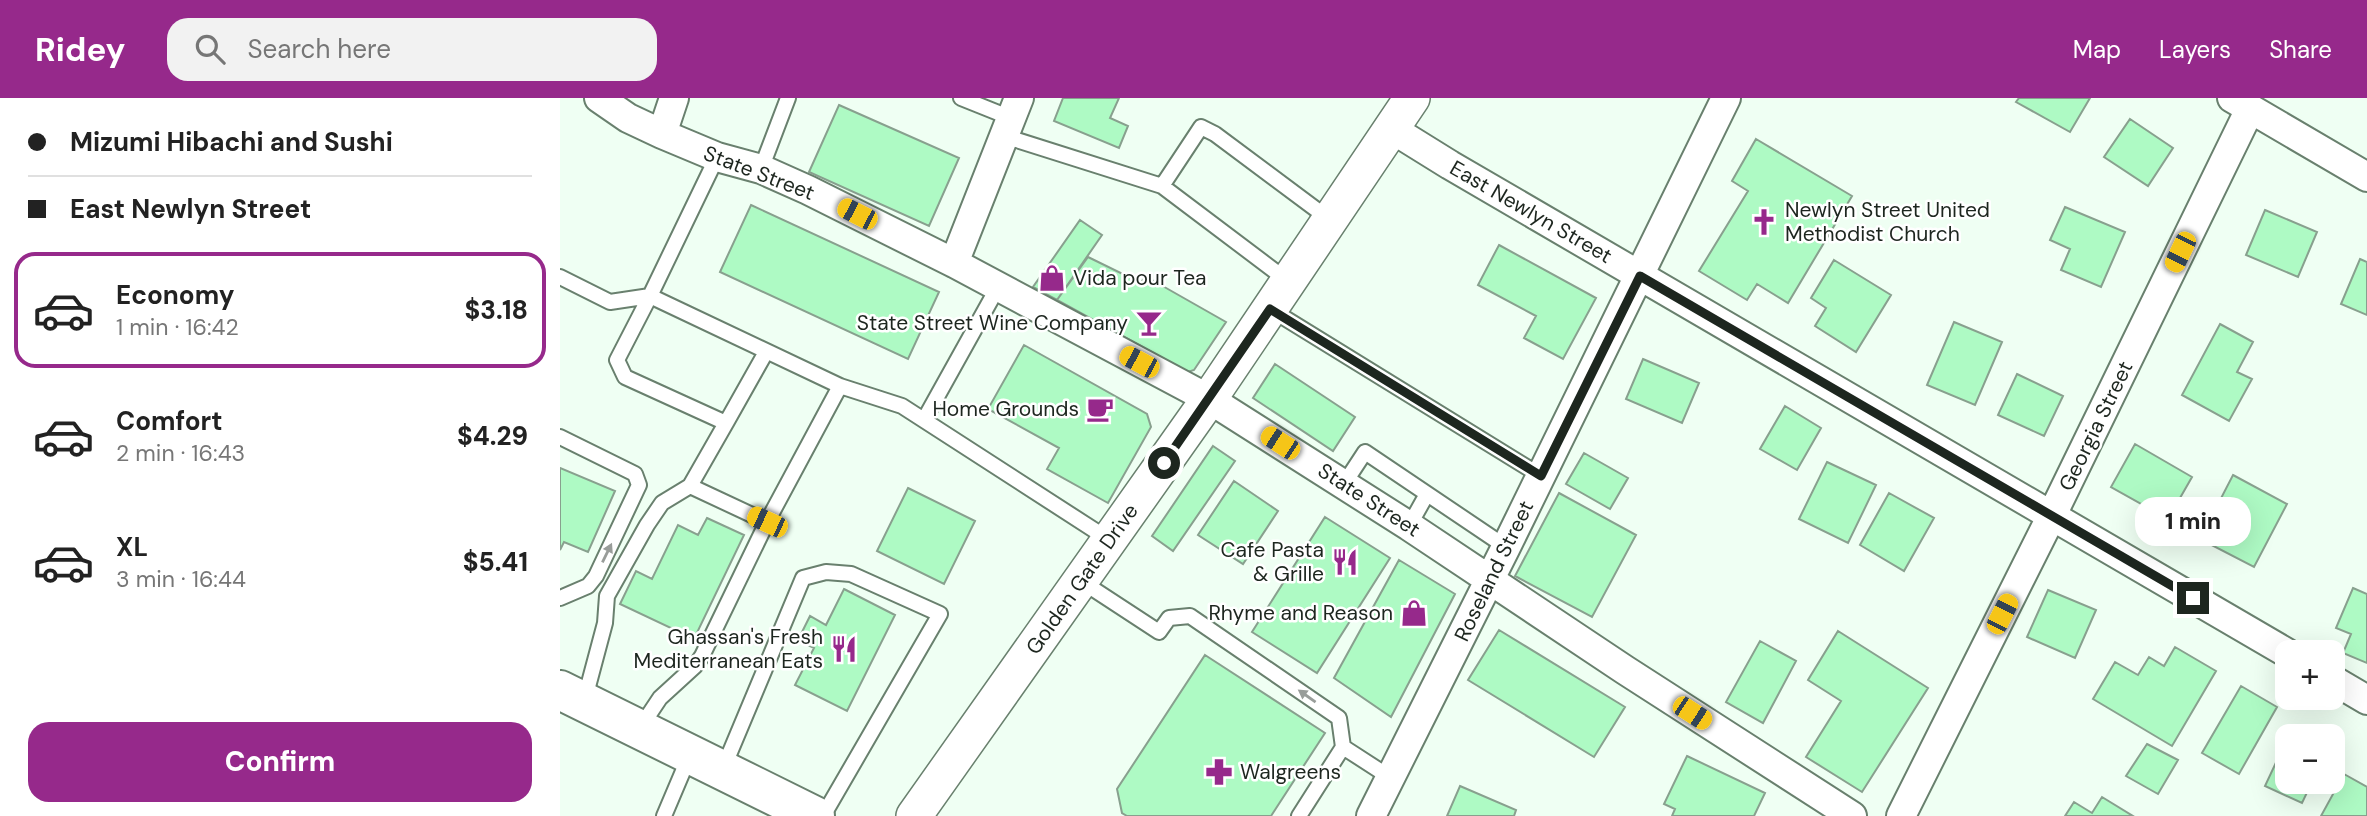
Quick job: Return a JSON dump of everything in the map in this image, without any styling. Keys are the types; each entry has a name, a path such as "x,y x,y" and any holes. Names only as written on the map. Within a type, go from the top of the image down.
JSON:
{"main road":[{"path":"572,696 808,814"}],"street":[{"name":"State Street","path":"599,98 628,118 662,134 717,158 761,169 954,263 1209,400 1491,579 1625,670 1852,816"},
{"path":"662,134 674,98"},
{"name":"Golden Gate Drive","path":"914,816 1209,400 1412,98"},
{"name":"Roseland Street","path":"1371,816 1491,579 1726,98"},
{"path":"2241,104 2367,177"},
{"name":"Georgia Street","path":"1901,816 2052,515 2241,104"},
{"path":"954,263 1011,117"},
{"name":"East Newlyn Street","path":"1392,129 2275,646"},
{"path":"2345,687 2367,700"}],"lane":[{"path":"761,169 788,98"},
{"path":"961,98 1011,117 1162,186 1279,296 1541,476"},
{"path":"1162,186 1201,127 1215,134 1330,220"},
{"path":"717,158 617,360 625,377 726,423"},
{"path":"560,277 610,302 650,296 840,386 902,406 1110,540"},
{"path":"924,420 998,287"},
{"path":"572,696 605,623 607,597 647,525 662,503 690,486 766,352"},
{"path":"639,730 660,698 695,666 702,656 767,522 840,386"},
{"path":"560,437 635,474 639,485 596,576 588,586 560,598"},
{"path":"1344,484 1365,452 1506,547"},
{"path":"690,486 767,522"},
{"path":"1409,526 1427,494"},
{"path":"664,816 706,763 803,578 826,572 851,574 940,614 808,814"},
{"path":"1081,581 1159,632 1169,618 1190,616 1339,718 1343,747 1299,816"},
{"path":"1343,747 1391,778"}],"building":[{"path":"1063,98 1119,98 1110,118 1128,126 1119,148 1054,121"},
{"path":"2019,98 2090,98 2070,132 2016,102"},
{"path":"839,105 959,158 929,226 809,172"},
{"path":"2130,119 2173,148 2148,186 2104,157"},
{"path":"1756,139 1852,196 1788,303 1757,284 1747,300 1699,271 1748,191 1732,181"},
{"path":"751,205 939,292 908,359 720,272"},
{"path":"2065,207 2125,232 2101,287 2061,270 2070,249 2050,240"},
{"path":"2265,210 2317,232 2298,277 2246,255"},
{"path":"1080,220 1102,235 1057,300 1033,287"},
{"path":"1499,245 1596,298 1563,359 1524,338 1536,316 1478,285"},
{"path":"1088,257 1141,283 1145,276 1226,322 1194,370 1188,372 1057,300"},
{"path":"2360,259 2367,262 2367,315 2341,304"},
{"path":"1834,260 1891,295 1856,352 1815,326 1826,308 1811,298"},
{"path":"1954,322 2002,342 1975,405 1927,385"},
{"path":"2220,324 2253,342 2237,372 2252,379 2229,421 2182,395"},
{"path":"1024,345 1147,414 1151,427 1108,503 1047,469 1059,448 988,409"},
{"path":"1643,359 1699,383 1682,423 1626,399"},
{"path":"1275,364 1355,417 1333,451 1253,398"},
{"path":"2017,374 2063,396 2044,436 1998,415"},
{"path":"1785,406 1821,428 1797,470 1760,449"},
{"path":"2135,444 2192,477 2168,519 2111,487"},
{"path":"1213,446 1235,461 1173,551 1152,536"},
{"path":"1584,453 1628,478 1610,509 1566,484"},
{"path":"1827,462 1876,485 1848,543 1799,519"},
{"path":"560,468 615,491 588,552 564,542 560,550"},
{"path":"2233,475 2287,504 2254,567 2200,539"},
{"path":"1234,481 1278,511 1243,564 1198,535"},
{"path":"908,488 975,521 944,584 877,551"},
{"path":"1559,493 1636,535 1592,617 1515,576"},
{"path":"1889,493 1934,518 1904,571 1860,545"},
{"path":"1325,517 1390,558 1317,673 1252,632"},
{"path":"707,518 744,535 694,639 620,604 636,571 652,579 678,525 698,535"},
{"path":"1399,560 1455,594 1391,717 1334,678"},
{"path":"2353,588 2367,594 2367,663 2345,654 2351,634 2336,628"},
{"path":"844,589 895,615 847,711 795,685 814,648 798,640 810,616 826,625"},
{"path":"2048,590 2096,610 2075,658 2027,637"},
{"path":"1499,630 1625,707 1594,757 1468,680"},
{"path":"1838,631 1928,688 1862,792 1806,757 1841,701 1808,680"},
{"path":"1760,641 1796,661 1763,723 1726,702"},
{"path":"2175,647 2216,671 2172,746 2093,699 2115,662 2138,675 2149,657 2164,666"},
{"path":"1205,655 1325,733 1271,816 1127,816 1122,813 1117,789"},
{"path":"2241,686 2275,706 2275,710 2239,774 2202,753"},
{"path":"2147,744 2178,760 2158,794 2126,776"},
{"path":"1687,756 1765,793 1754,816 1672,816 1675,809 1664,804"},
{"path":"2275,765 2275,791 2265,786"},
{"path":"2345,775 2367,787 2367,816 2321,816 2333,794 2345,794"},
{"path":"1460,786 1516,810 1514,816 1447,816"},
{"path":"2282,794 2306,794 2302,803"},
{"path":"2102,797 2133,816 2065,816 2074,802 2092,813"}],"place":[{"name":"Newlyn Street United Methodist Church","path":"1764,222"},
{"name":"Vida pour Tea","path":"1052,278"},
{"name":"State Street Wine Company","path":"1149,323"},
{"name":"Home Grounds","path":"1100,409"},
{"name":"Cafe Pasta & Grille","path":"1345,562"},
{"name":"Rhyme and Reason","path":"1414,613"},
{"name":"Ghassan's Fresh Mediterranean Eats","path":"844,649"},
{"name":"Walgreens","path":"1219,772"}],"route":[{"path":"1164,463 1270,309 1541,476 1640,276 2193,598"}]}
